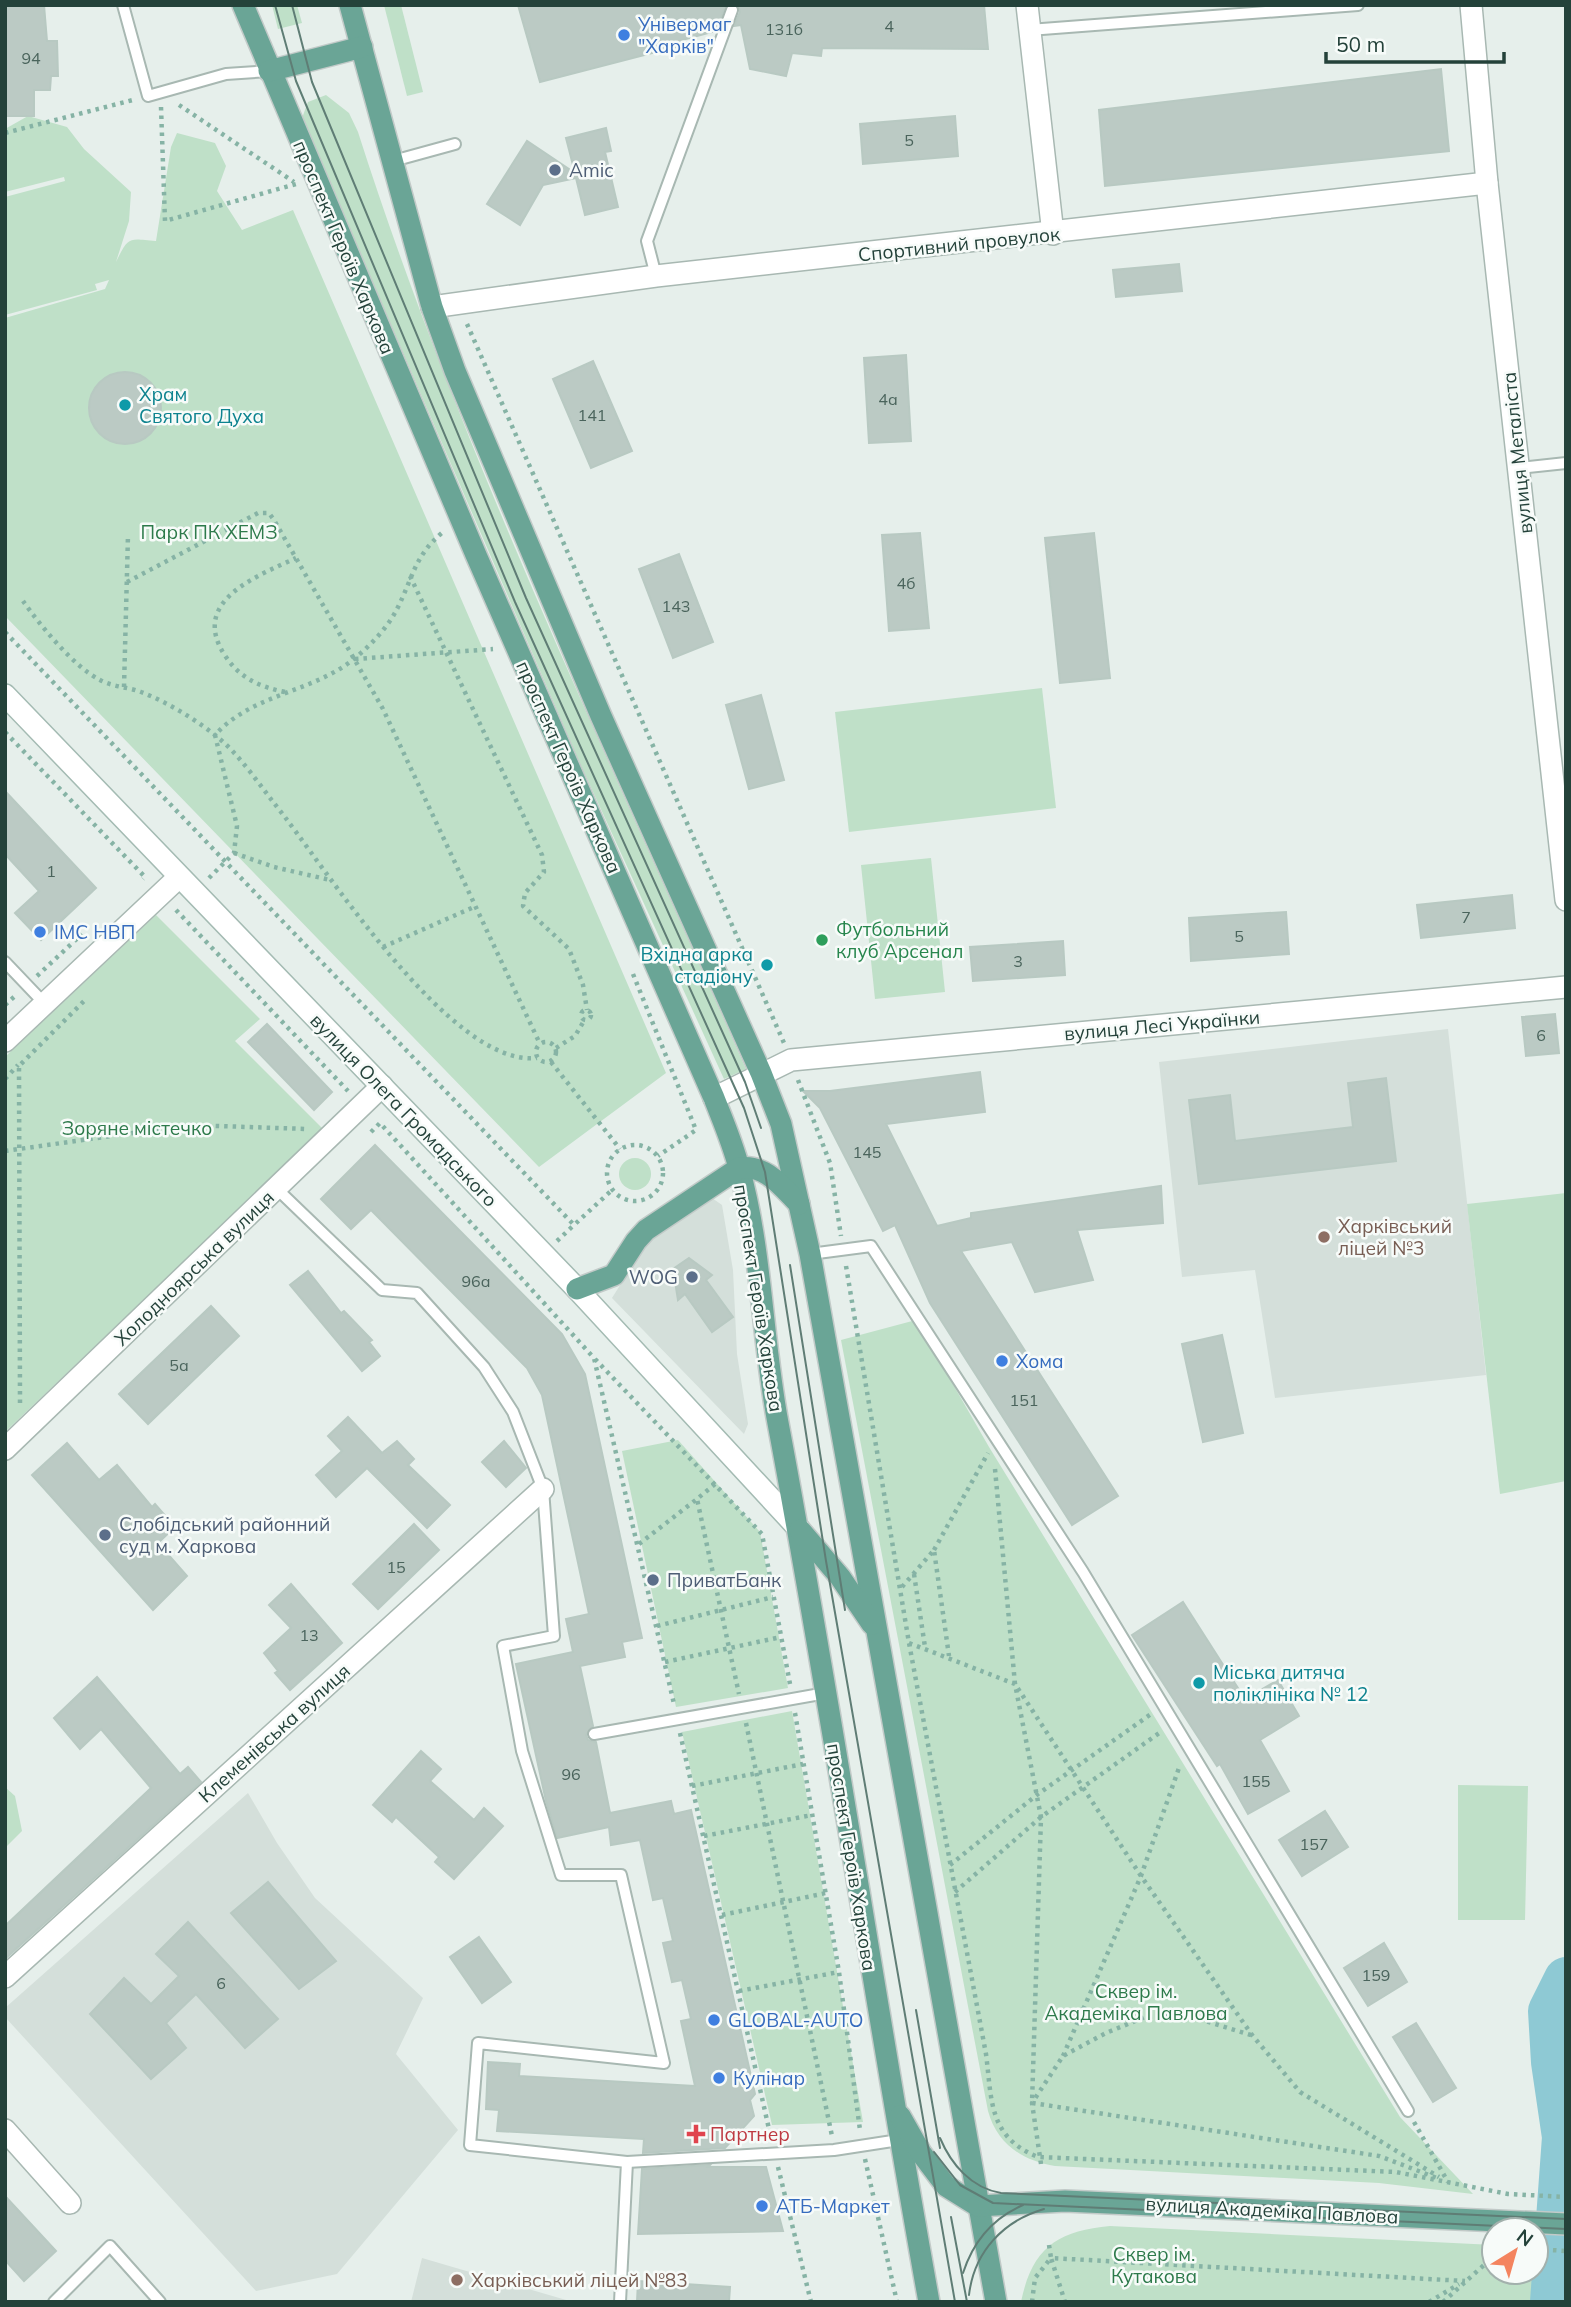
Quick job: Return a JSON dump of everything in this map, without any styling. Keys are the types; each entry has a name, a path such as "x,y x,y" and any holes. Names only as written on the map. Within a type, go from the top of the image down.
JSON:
{"main road":[{"name":"проспект Героїв Харкова","path":"243,5 269,71 714,1098 739,1168 751,1225 777,1419 799,1529 891,2098 929,2302"},
{"path":"350,5 432,307 456,371 601,716 782,1124 810,1254 996,2302"},
{"path":"269,71 362,47"},
{"path":"577,1289 614,1275 628,1251 646,1230 739,1168 752,1166 765,1172 799,1205"},
{"path":"799,1529 840,1577 876,1630"},
{"path":"891,2098 934,2171 946,2186 978,2206"},
{"name":"вулиця Академіка Павлова","path":"978,2206 1065,2201 1566,2224"}],"street":[{"path":"1027,5 1053,234"},
{"name":"вулиця Металіста","path":"1471,5 1487,183 1566,900"},
{"name":"Спортивний провулок","path":"432,307 656,276 1053,234 1487,183"},
{"name":"вулиця Олега Громадського","path":"5,695 577,1289 799,1529"},
{"path":"5,1041 179,877"},
{"name":"вулиця Лесі Українки","path":"714,1098 791,1060 1566,987"},
{"name":"Холодноярська вулиця","path":"5,1449 382,1086"},
{"name":"Клеменівська вулиця","path":"5,1977 543,1489"},
{"path":"5,2130 70,2203"}],"lane":[{"path":"123,5 148,96 226,74 269,71"},
{"path":"1029,30 1358,5"},
{"path":"656,276 647,240 732,10"},
{"path":"393,161 455,144"},
{"path":"1518,468 1566,463"},
{"path":"5,962 45,1004"},
{"path":"276,1188 382,1290 417,1293 484,1367 513,1412 543,1489 554,1636 503,1646 522,1751 561,1875 621,1875 664,2063 478,2043 470,2145 627,2162 834,2150 899,2140"},
{"path":"810,1254 871,1246 1083,1572 1408,2111"},
{"path":"594,1734 743,1710 826,1693"},
{"path":"522,1751 534,1747"},
{"path":"620,2302 627,2162"},
{"path":"54,2302 110,2246 160,2302"}],"path":[{"path":"161,92 297,184 302,196"},
{"path":"161,92 165,221 297,184"},
{"path":"5,133 148,96"},
{"path":"458,304 791,1060 830,1164 909,1643 986,2054 993,2114 1009,2139 1038,2157 1396,2172 1508,2194 1566,2197"},
{"path":"127,582 264,512 274,520 383,709 540,1044"},
{"path":"215,735 250,707 324,677 355,659 396,613 414,564 428,545 446,530 451,542"},
{"path":"124,687 128,535"},
{"path":"286,692 248,680 232,666 215,639 213,624 217,612 236,590 296,558"},
{"path":"410,576 544,861 544,872 525,892 523,906 569,948 583,985 587,1010 581,1014 585,1020 575,1037 556,1048"},
{"path":"23,601 55,639 99,680 166,704 215,735 275,803 383,947 437,1006 464,1029 503,1053 525,1059 537,1058 545,1063 551,1062 555,1058 556,1048"},
{"path":"5,632 574,1225"},
{"path":"355,659 497,649 492,637"},
{"path":"5,732 145,877 135,886"},
{"path":"206,881 234,853 235,810 215,735"},
{"path":"234,853 274,867 331,880"},
{"path":"167,918 184,901"},
{"path":"383,947 474,907"},
{"path":"176,909 350,1093 341,1102"},
{"path":"5,1005 86,931"},
{"path":"629,964 698,1130 657,1156"},
{"path":"5,1079 95,990"},
{"path":"540,1044 549,1042 556,1048"},
{"path":"537,1058 536,1052 540,1044"},
{"path":"551,1062 620,1149"},
{"path":"19,1066 20,1403"},
{"path":"372,1132 380,1123 594,1358 762,1534 839,1972 862,2146 897,2302"},
{"path":"5,1151 189,1125 311,1129 302,1138"},
{"path":"644,1146 657,1156 664,1172 659,1190 652,1196 644,1201 626,1200 612,1190 606,1172 613,1155 620,1149 644,1146"},
{"path":"556,1243 612,1190"},
{"path":"521,1277 527,1272"},
{"path":"594,1358 639,1544 775,2153 811,2302"},
{"path":"13,1410 31,1394"},
{"path":"902,1588 934,1550 993,1446 1015,1684 1041,1817 1032,2103 1041,2164"},
{"path":"639,1544 715,1484"},
{"path":"697,1499 834,2150"},
{"path":"934,1550 949,1656"},
{"path":"914,1573 925,1647"},
{"path":"657,1626 774,1597"},
{"path":"665,1662 781,1637"},
{"path":"909,1643 949,1656 1015,1684 1141,1876 1252,2035 1300,2092 1448,2183"},
{"path":"950,1865 1038,1794 1163,1705"},
{"path":"955,1892 1041,1817 1174,1722"},
{"path":"1032,2103 1063,2056 1141,1876 1187,1745"},
{"path":"692,1786 803,1764"},
{"path":"704,1836 812,1815"},
{"path":"722,1915 826,1893"},
{"path":"739,1991 839,1972"},
{"path":"1063,2056 1126,2023 1161,2015 1189,2017 1252,2035"},
{"path":"1032,2103 1379,2156 1448,2183"},
{"path":"1408,2111 1448,2183"},
{"path":"1049,2245 1065,2302"},
{"path":"1051,2258 1465,2281"},
{"path":"1032,2302 1035,2278 1051,2258"},
{"path":"1443,2302 1480,2268"},
{"path":"1429,2302 1465,2281"}],"shaded area":[{"name":"Харківський ліцей №3","path":"1448,1029 1486,1375 1275,1398 1255,1270 1182,1277 1159,1062"},
{"path":"712,1198 722,1205 733,1270 737,1354 748,1424 744,1434 612,1298 646,1244"},
{"path":"248,1793 277,1843 315,1898 423,1998 396,2054 458,2130 337,2274 256,2291 5,2017 5,2008"},
{"name":"Харківський ліцей №83","path":"422,2258 573,2302 411,2302"}],"green space":[{"path":"272,5 297,5 302,23 278,29"},
{"path":"384,5 401,5 423,92 407,96"},
{"path":"326,95 349,113 358,132 443,371 490,489 746,1069 724,1079 578,759 302,118 308,102"},
{"name":"Парк ПК ХЕМЗ","path":"28,116 67,127 84,149 131,192 129,221 116,262 127,243 135,240 156,241 171,147 177,133 215,143 226,166 217,191 242,230 293,210 666,1073 539,1167 5,616 5,318 105,289 109,280 95,284 97,290 5,315 5,197 65,181 64,177 5,192 5,129"},
{"path":"1042,688 1056,808 849,832 835,712"},
{"path":"931,858 945,992 875,999 861,865"},
{"name":"Зоряне містечко","path":"156,915 260,1019 235,1041 323,1129 5,1432 5,1057"},
{"path":"635,1158 646,1163 651,1174 646,1185 635,1190 624,1185 619,1174 624,1163"},
{"path":"1566,1193 1566,1481 1500,1494 1467,1204"},
{"name":"Сквер ім. Академіка Павлова","path":"916,1320 989,1447 1400,2117 1473,2194 1379,2183 1055,2166 1022,2155 998,2133 988,2111 841,1340"},
{"path":"678,1440 760,1532 788,1688 676,1707 622,1451"},
{"path":"792,1711 863,2122 772,2125 682,1732"},
{"path":"1458,1785 1528,1786 1525,1920 1458,1920"},
{"path":"5,1787 15,1796 22,1831 5,1848"},
{"name":"Сквер ім. Кутакова","path":"1110,2226 1480,2244 1480,2286 1550,2286 1550,2253 1566,2254 1566,2302 1021,2302 1032,2268 1040,2256 1061,2238 1091,2228"}],"building":[{"path":"5,5 44,5 47,41 57,41 58,76 51,76 50,90 34,90 34,116 5,116"},
{"name":"Універмаг \"Харків\"","path":"518,5 726,5 716,31 682,40 683,45 540,82"},
{"path":"738,5 984,5 988,49 822,48 821,56 792,53 786,76 750,69 741,25 734,26 740,12"},
{"path":"1441,69 1449,151 1105,186 1099,110"},
{"path":"955,116 958,156 863,164 860,124"},
{"path":"606,128 611,151 605,152 618,207 585,215 576,178 543,185 520,225 487,204 527,141 575,173 566,138"},
{"path":"1179,264 1182,291 1116,297 1113,270"},
{"path":"906,355 911,441 869,443 864,358"},
{"path":"593,361 632,451 591,468 553,379"},
{"name":"Храм Святого Духа","path":"125,372 145,378 155,388 161,408 155,428 145,438 125,444 105,438 95,428 89,408 95,388 105,378"},
{"path":"920,533 929,628 889,631 882,535"},
{"path":"1094,533 1110,678 1060,683 1045,538"},
{"path":"679,554 713,642 673,658 639,569"},
{"path":"761,695 784,780 749,789 726,705"},
{"path":"5,791 96,888 41,940 15,913 39,891 5,854"},
{"path":"1512,895 1515,928 1421,938 1417,905"},
{"path":"1286,912 1289,954 1191,961 1189,918"},
{"path":"1063,941 1065,975 973,981 970,947"},
{"path":"1555,1014 1559,1053 1526,1056 1522,1017"},
{"path":"267,1024 332,1092 314,1110 248,1042"},
{"path":"980,1072 985,1112 886,1124 937,1226 971,1218 971,1213 1161,1186 1163,1223 1077,1230 1093,1280 1035,1292 1012,1242 961,1251 1118,1496 1072,1525 930,1303 895,1225 883,1231 820,1108 803,1091 830,1091"},
{"path":"1386,1078 1396,1161 1199,1184 1189,1100 1230,1095 1235,1141 1353,1127 1348,1083"},
{"path":"375,1145 562,1334 585,1374 642,1638 622,1642 625,1657 580,1666 593,1726 586,1735 588,1740 596,1742 610,1813 671,1801 674,1814 691,1810 755,2094 750,2100 754,2116 725,2148 643,2153 644,2139 497,2131 499,2110 486,2109 488,2062 520,2064 519,2076 695,2086 681,2021 691,2019 682,1980 672,1982 663,1943 673,1941 663,1898 653,1900 640,1840 611,1845 609,1827 557,1838 546,1801 516,1664 573,1652 566,1619 589,1614 542,1395 527,1368 371,1210 351,1229 321,1199"},
{"path":"689,1258 712,1275 706,1280 733,1317 712,1332 685,1294 678,1300 673,1269"},
{"path":"308,1271 341,1313 344,1311 372,1340 369,1342 380,1356 362,1371 290,1285"},
{"path":"211,1306 239,1336 148,1424 119,1394"},
{"path":"1222,1335 1243,1433 1203,1442 1182,1344"},
{"path":"348,1417 382,1453 397,1441 414,1459 408,1465 450,1505 427,1528 367,1468 336,1497 316,1475 342,1451 328,1436"},
{"path":"504,1441 526,1468 506,1487 482,1462"},
{"path":"67,1443 99,1480 117,1465 152,1507 155,1504 175,1527 158,1543 187,1576 153,1610 32,1475"},
{"path":"414,1524 439,1550 378,1609 353,1584"},
{"path":"291,1584 342,1643 290,1690 275,1673 278,1671 264,1653 291,1628 269,1605"},
{"name":"Міська дитяча поліклініка № 12","path":"1183,1602 1245,1699 1278,1680 1299,1716 1260,1740 1289,1791 1248,1814 1220,1764 1217,1766 1132,1635"},
{"path":"97,1677 180,1774 188,1767 201,1782 5,1959 5,1926 151,1788 101,1729 80,1749 54,1718"},
{"path":"421,1751 441,1769 430,1781 474,1820 484,1808 503,1826 454,1879 435,1862 439,1857 396,1817 392,1822 373,1805"},
{"path":"1325,1811 1348,1847 1302,1876 1279,1840"},
{"path":"268,1882 336,1961 299,1989 231,1913"},
{"path":"188,1922 278,2019 245,2048 196,1994 166,2023 186,2048 151,2079 90,2014 124,1978 151,2004 179,1976 156,1954"},
{"path":"479,1937 511,1982 482,2003 450,1957"},
{"path":"1384,1943 1407,1982 1368,2006 1344,1968"},
{"path":"1416,2023 1456,2088 1433,2102 1393,2037"},
{"path":"710,2165 708,2167 766,2167 783,2231 638,2234 642,2169"},
{"path":"5,2196 56,2251 24,2281 5,2260"},
{"path":"638,2281 730,2287 729,2302 637,2302"}],"waterway":[{"path":"1552,2302 1564,2137 1553,2062 1550,2011 1566,1979"}],"tram line":[{"path":"275,5 296,81 515,602 744,1108 765,1172 826,1561 955,2302"},
{"path":"292,5 312,82 526,598 745,1082 761,1128"},
{"path":"790,1265 845,1610"},
{"path":"916,2010 940,2148"},
{"path":"940,2138 963,2173 980,2186 1001,2193 1566,2219"},
{"path":"934,2152 960,2185 993,2203 1566,2229"},
{"path":"963,2273 978,2241 993,2224 1023,2205"},
{"path":"969,2295 977,2265 993,2240 1016,2221 1044,2209"},
{"path":"951,2217 967,2302"}],"place":[{"name":"Універмаг \"Харків\"","path":"624,35"},
{"name":"Amic","path":"555,170"},
{"name":"Храм Святого Духа","path":"125,405"},
{"name":"ІМС НВП","path":"40,932"},
{"name":"Футбольний клуб Арсенал","path":"822,940"},
{"name":"Вхідна арка стадіону","path":"767,965"},
{"name":"Харківський ліцей №3","path":"1324,1237"},
{"name":"WOG","path":"692,1277"},
{"name":"Хома","path":"1002,1361"},
{"name":"Слобідський районний суд м. Харкова","path":"105,1535"},
{"name":"ПриватБанк","path":"653,1580"},
{"name":"Міська дитяча поліклініка № 12","path":"1199,1683"},
{"name":"GLOBAL-AUTO","path":"714,2020"},
{"name":"Кулінар","path":"719,2078"},
{"name":"Партнер","path":"696,2134"},
{"name":"АТБ-Маркет","path":"762,2206"},
{"name":"Харківський ліцей №83","path":"457,2280"}]}
